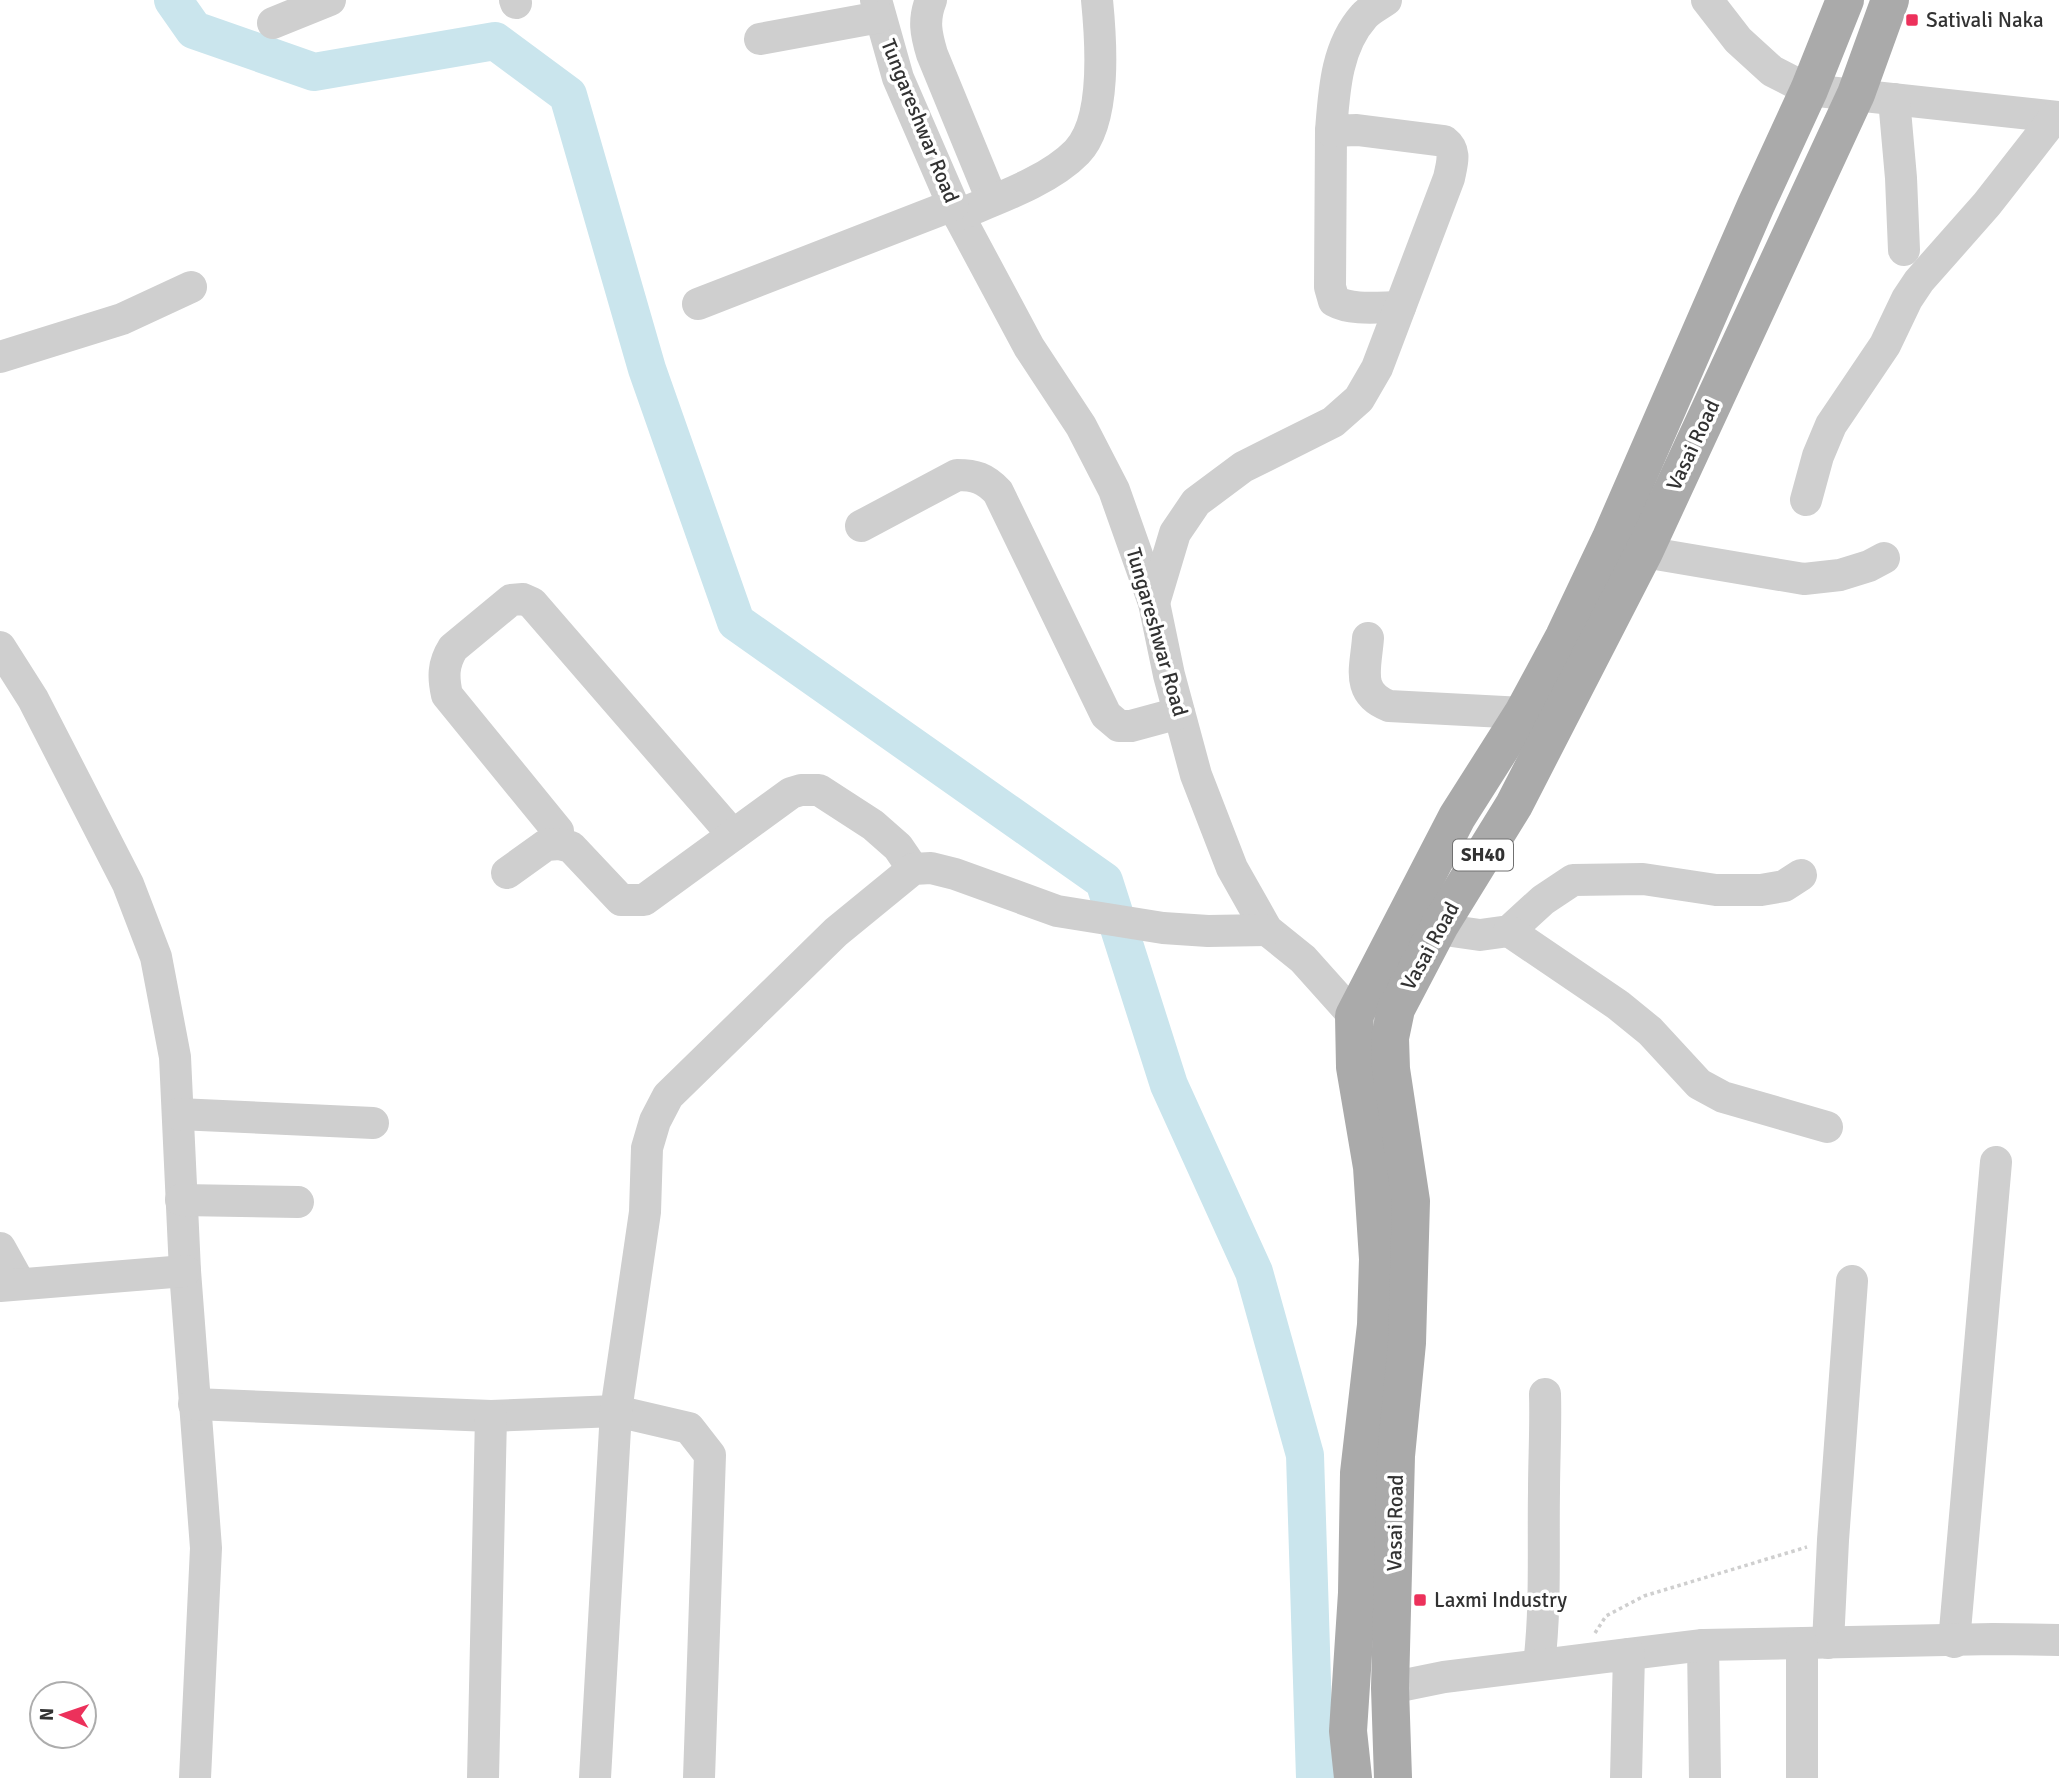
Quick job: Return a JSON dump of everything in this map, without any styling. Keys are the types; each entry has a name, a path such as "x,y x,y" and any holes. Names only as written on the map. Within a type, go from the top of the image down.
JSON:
{"main road":[{"name":"Vasai Road","path":"1353,1778 1348,1731 1357,1593 1359,1474 1376,1325 1378,1259 1372,1167 1355,1067 1354,1016 1457,817 1523,713 1564,637 1610,540 1756,205 1810,90 1845,0"},
{"name":"Vasai Road","path":"1393,1778 1390,1688 1396,1456 1407,1343 1411,1201 1391,1069 1390,1042 1396,1009 1440,925 1514,805 1644,552 1856,94 1890,0"}],"street":[{"path":"273,23 330,0"},
{"path":"931,0 926,12 925,32 992,200"},
{"path":"698,304 956,210 992,200 1054,172 1079,150 1093,123 1102,58 1097,0"},
{"path":"1386,0 1364,16 1344,47 1337,80 1331,131 1330,287 1334,301 1341,305 1400,307"},
{"path":"1707,0 1738,40 1772,71 1810,90 2057,117"},
{"path":"760,39 878,8"},
{"name":"Tungareshwar Road","path":"878,8 898,78 956,210 1029,347 1081,426 1114,490 1153,603 1196,775 1231,868 1267,930 1303,959 1354,1016 1390,1042"},
{"path":"1894,99 1901,178 1903,250"},
{"path":"1806,500 1818,456 1831,425 1885,345 1913,290 2057,117"},
{"path":"1153,603 1175,533 1196,502 1243,467 1333,422 1359,398 1377,368 1449,178 1454,158 1451,147 1444,141 1369,131 1331,131"},
{"path":"0,357 122,319 191,287"},
{"path":"861,526 957,475 972,475 987,480 998,492 1106,715 1119,726 1130,726 1179,713"},
{"path":"1644,552 1804,579 1840,575 1884,558"},
{"path":"558,831 447,695 443,677 447,658 453,648 511,600 523,599 532,603 733,835"},
{"path":"1368,638 1364,681 1368,693 1376,701 1388,706 1523,713"},
{"path":"0,648 33,699 133,896 156,957 175,1058 185,1270 206,1548 195,1778"},
{"path":"507,873 546,845 559,844 571,847 621,900 644,900 791,793 801,790 819,790 873,825 898,847 913,869"},
{"path":"595,1778 616,1411 645,1212 647,1148 655,1121 668,1096 836,932 913,869 931,868 955,874 1057,911 1163,928 1208,931 1267,930"},
{"path":"1440,925 1452,931 1480,935 1509,931 1543,900 1573,880 1643,879 1716,890 1761,890 1784,886 1801,875"},
{"path":"1509,931 1618,1005 1650,1031 1699,1084 1723,1097 1827,1128"},
{"path":"178,1114 373,1123"},
{"path":"1954,1642 1996,1162"},
{"path":"181,1200 298,1202"},
{"path":"0,1248 10,1285 185,1270"},
{"path":"1802,1778 1815,1644 1833,1540 1852,1281"},
{"path":"1539,1665 1544,1620 1544,1489 1547,1446 1545,1394"},
{"path":"194,1404 491,1416 616,1411 689,1428 698,1436 710,1455 699,1778"},
{"path":"483,1778 491,1416"},
{"path":"1390,1688 1444,1678 1703,1645 2059,1640"},
{"path":"1703,1645 1705,1778"},
{"path":"1626,1778 1629,1654"}],"path":[{"path":"1576,1661 1606,1616 1644,1596 1833,1540"}],"waterway":[{"path":"173,0 194,30 314,72 495,41 568,95 647,369 736,622 1104,881 1169,1085 1254,1272 1305,1455 1315,1778"}],"place":[{"name":"Sativali Naka","path":"1912,20"},
{"name":"Laxmi Industry","path":"1420,1600"}]}
